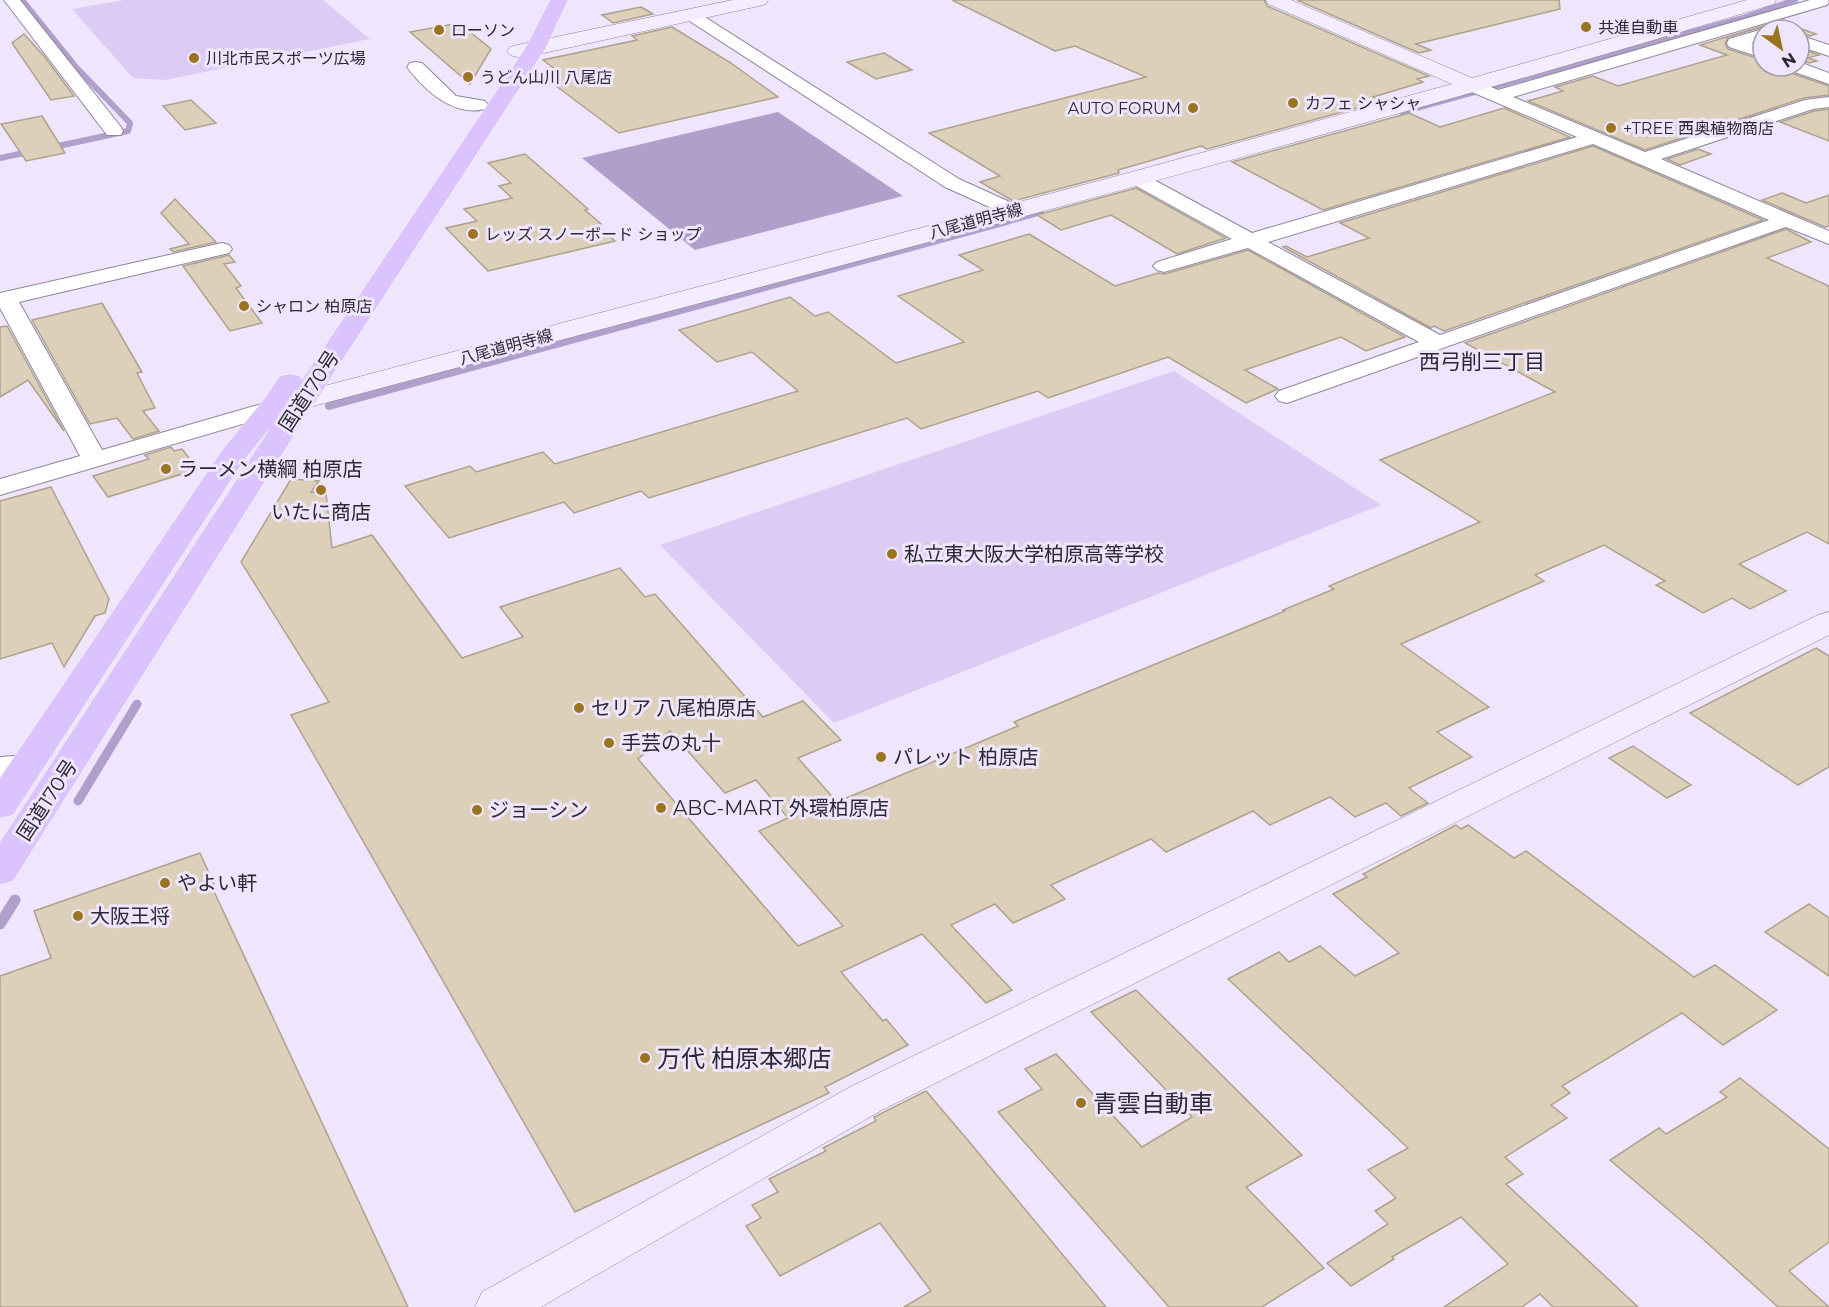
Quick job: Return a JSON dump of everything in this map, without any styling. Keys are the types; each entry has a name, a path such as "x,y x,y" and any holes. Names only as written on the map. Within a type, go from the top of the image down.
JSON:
{"highway":[{"name":"国道170号","path":"0,872 420,184 479,105 526,50 540,0"},
{"name":"国道170号","path":"0,806 14,766 233,456 287,405 560,0"}],"street":[{"path":"12,0 114,131"},
{"path":"526,50 759,0"},
{"path":"1275,0 1829,238"},
{"name":"八尾道明寺線","path":"287,405 1014,211 1143,182 1767,0"},
{"path":"1496,96 1821,1"},
{"path":"691,15 952,183 1014,211"},
{"path":"1751,37 1735,42 1751,48"},
{"path":"1811,44 1829,51"},
{"path":"416,68 450,100 479,105"},
{"path":"1811,72 1829,79"},
{"path":"1646,158 1811,104 1829,102"},
{"path":"1164,266 1596,137"},
{"path":"1143,182 1438,343"},
{"path":"1287,396 1787,220"},
{"path":"95,460 3,300 222,249"},
{"path":"0,487 287,405"},
{"path":"499,1307 867,1098 1829,622"}],"shaded area":[{"name":"川北市民スポーツ広場","path":"124,0 323,0 370,39 165,80 133,78 72,9"},
{"path":"778,112 903,196 695,250 582,158"},
{"path":"1174,371 1381,505 834,723 660,545"}],"building":[{"path":"952,0 1264,0 1267,6 1429,76 1417,79 1423,82 1373,97 1382,101 1207,149 1201,146 1118,170 1119,173 1013,201 980,182 1000,176 929,133 1146,77 1075,46 1055,51"},
{"path":"1297,0 1559,0 1560,9 1416,44 1431,50 1419,53"},
{"path":"641,7 653,14 613,23 602,15"},
{"path":"459,23 491,49 470,84 410,32"},
{"path":"672,27 731,63 778,97 619,133 544,77 561,74 543,60 637,40 632,36"},
{"path":"1751,30 1728,37 1725,44 1728,49 1751,56 1751,78 1806,78 1829,86 1829,95 1804,98 1645,150 1528,101 1563,91 1555,87 1593,76 1618,86 1727,55 1700,45"},
{"path":"24,34 74,96 51,100 12,43"},
{"path":"884,53 912,70 876,79 847,62"},
{"path":"191,100 216,123 185,130 163,106"},
{"path":"1504,108 1570,137 1323,210 1232,162 1409,113 1440,127"},
{"path":"1829,109 1829,141 1780,122 1814,111"},
{"path":"42,116 65,153 26,161 1,124"},
{"path":"1593,146 1763,220 1444,331 1434,326 1431,328 1283,247 1286,246 1307,257 1369,238 1340,223"},
{"path":"1698,149 1711,154 1680,165 1667,159"},
{"path":"525,154 588,209 585,210 615,241 488,271 446,228 477,221 464,209 512,198 499,186 511,183 488,163"},
{"path":"1136,188 1226,238 1177,254 1111,215 1061,230 1037,215"},
{"path":"1782,193 1806,203 1829,195 1829,226 1825,227 1762,200"},
{"path":"175,199 216,242 173,252 170,249 189,244 161,213"},
{"path":"1786,229 1811,242 1767,258 1829,286 1829,544 1807,532 1739,564 1786,591 1750,609 1732,598 1703,613 1656,585 1665,581 1604,545 1535,575 1544,581 1401,644 1489,707 1437,732 1472,757 1409,788 1428,803 1401,816 1386,803 1355,817 1330,797 1270,825 1253,811 1166,852 1151,839 1051,885 1065,899 1013,923 995,904 951,925 1012,990 986,1003 922,934 841,972 883,1021 886,1019 908,1045 825,1087 829,1093 575,1212 291,715 329,702 241,562 291,479 319,481 311,492 326,493 332,548 372,535 462,658 523,637 500,607 620,568 645,597 655,594 763,717 803,701 841,740 798,758 837,802 1018,726 1014,722 1285,611 1283,610 1334,589 1329,586 1480,522 1380,460 1555,392 1465,343","holes":["670,731 725,793 756,780 788,818 759,831 843,926 798,946 638,759"]},
{"path":"1029,234 1115,286 1248,250 1405,337 1366,351 1341,337 1245,370 1278,389 1246,403 1168,357 1048,398 1038,391 921,429 907,418 649,498 641,491 574,513 564,502 449,538 405,486 470,466 476,472 543,452 555,464 798,391 752,352 717,362 679,330 790,297 815,316 828,312 896,363 964,342 898,296 983,270 959,255"},
{"path":"229,255 235,262 224,264 241,286 236,288 262,323 230,331 183,266"},
{"path":"102,303 142,372 137,373 155,408 143,411 159,431 133,439 117,418 90,424 32,320"},
{"path":"7,326 64,431 28,380 0,397 0,327"},
{"path":"171,447 174,451 182,449 198,469 108,497 93,476 149,459 145,455"},
{"path":"51,487 109,599 105,613 95,616 64,667 52,643 0,659 0,501"},
{"path":"1816,648 1829,656 1829,767 1798,785 1690,713"},
{"path":"1633,746 1691,785 1667,798 1609,758"},
{"path":"1456,825 1461,829 1468,825 1514,858 1526,851 1694,977 1715,965 1777,1010 1723,1045 1682,1013 1562,1086 1570,1093 1551,1105 1567,1118 1505,1157 1523,1174 1506,1184 1638,1307 1553,1307 1540,1294 1522,1307 1444,1307 1508,1264 1461,1217 1392,1257 1394,1259 1351,1286 1327,1263 1388,1224 1375,1211 1396,1198 1368,1170 1408,1148 1228,979 1279,952 1289,962 1320,946 1355,976 1399,953 1333,894 1367,877 1363,874"},
{"path":"200,853 214,884 211,885 408,1307 0,1307 0,976 51,958 34,911"},
{"path":"1809,904 1829,918 1829,976 1765,932"},
{"path":"1136,990 1302,1155 1246,1187 1324,1268 1262,1307 1169,1307 998,1112 1042,1089 1025,1069 1056,1054 1142,1147 1192,1117 1091,1012"},
{"path":"1740,1078 1829,1149 1829,1242 1789,1271 1829,1307 1778,1307 1610,1160 1659,1128 1666,1134 1727,1097 1720,1092"},
{"path":"926,1091 1106,1307 904,1307 931,1291 880,1223 780,1276 746,1226 761,1218 752,1205 778,1192 769,1179 826,1151 823,1148 876,1121 874,1117"}],"waterway":[{"path":"22,0 75,66 130,123 128,131 49,148"},
{"path":"1402,112 1743,18 1795,0"},
{"path":"0,158 33,151"},
{"path":"1002,223 1041,212"},
{"path":"329,406 1007,221"},
{"path":"78,801 137,704"},
{"path":"0,924 15,900"}],"place":[{"name":"共進自動車","path":"1586,27"},
{"name":"ローソン","path":"439,30"},
{"name":"川北市民スポーツ広場","path":"194,58"},
{"name":"うどん山川 八尾店","path":"468,77"},
{"name":"カフェ シャシャ","path":"1293,103"},
{"name":"AUTO FORUM","path":"1193,108"},
{"name":"+TREE 西奥植物商店","path":"1611,128"},
{"name":"レッズ スノーボード ショップ","path":"473,234"},
{"name":"シャロン 柏原店","path":"244,306"},
{"name":"ラーメン横綱 柏原店","path":"166,469"},
{"name":"いたに商店","path":"321,490"},
{"name":"私立東大阪大学柏原高等学校","path":"892,554"},
{"name":"セリア 八尾柏原店","path":"579,708"},
{"name":"手芸の丸十","path":"609,743"},
{"name":"パレット 柏原店","path":"881,757"},
{"name":"ABC-MART 外環柏原店","path":"661,808"},
{"name":"ジョーシン","path":"477,810"},
{"name":"やよい軒","path":"165,883"},
{"name":"大阪王将","path":"78,916"},
{"name":"万代 柏原本郷店","path":"645,1058"},
{"name":"青雲自動車","path":"1081,1103"}],"district":[{"name":"西弓削三丁目","path":"1482,361"}]}
